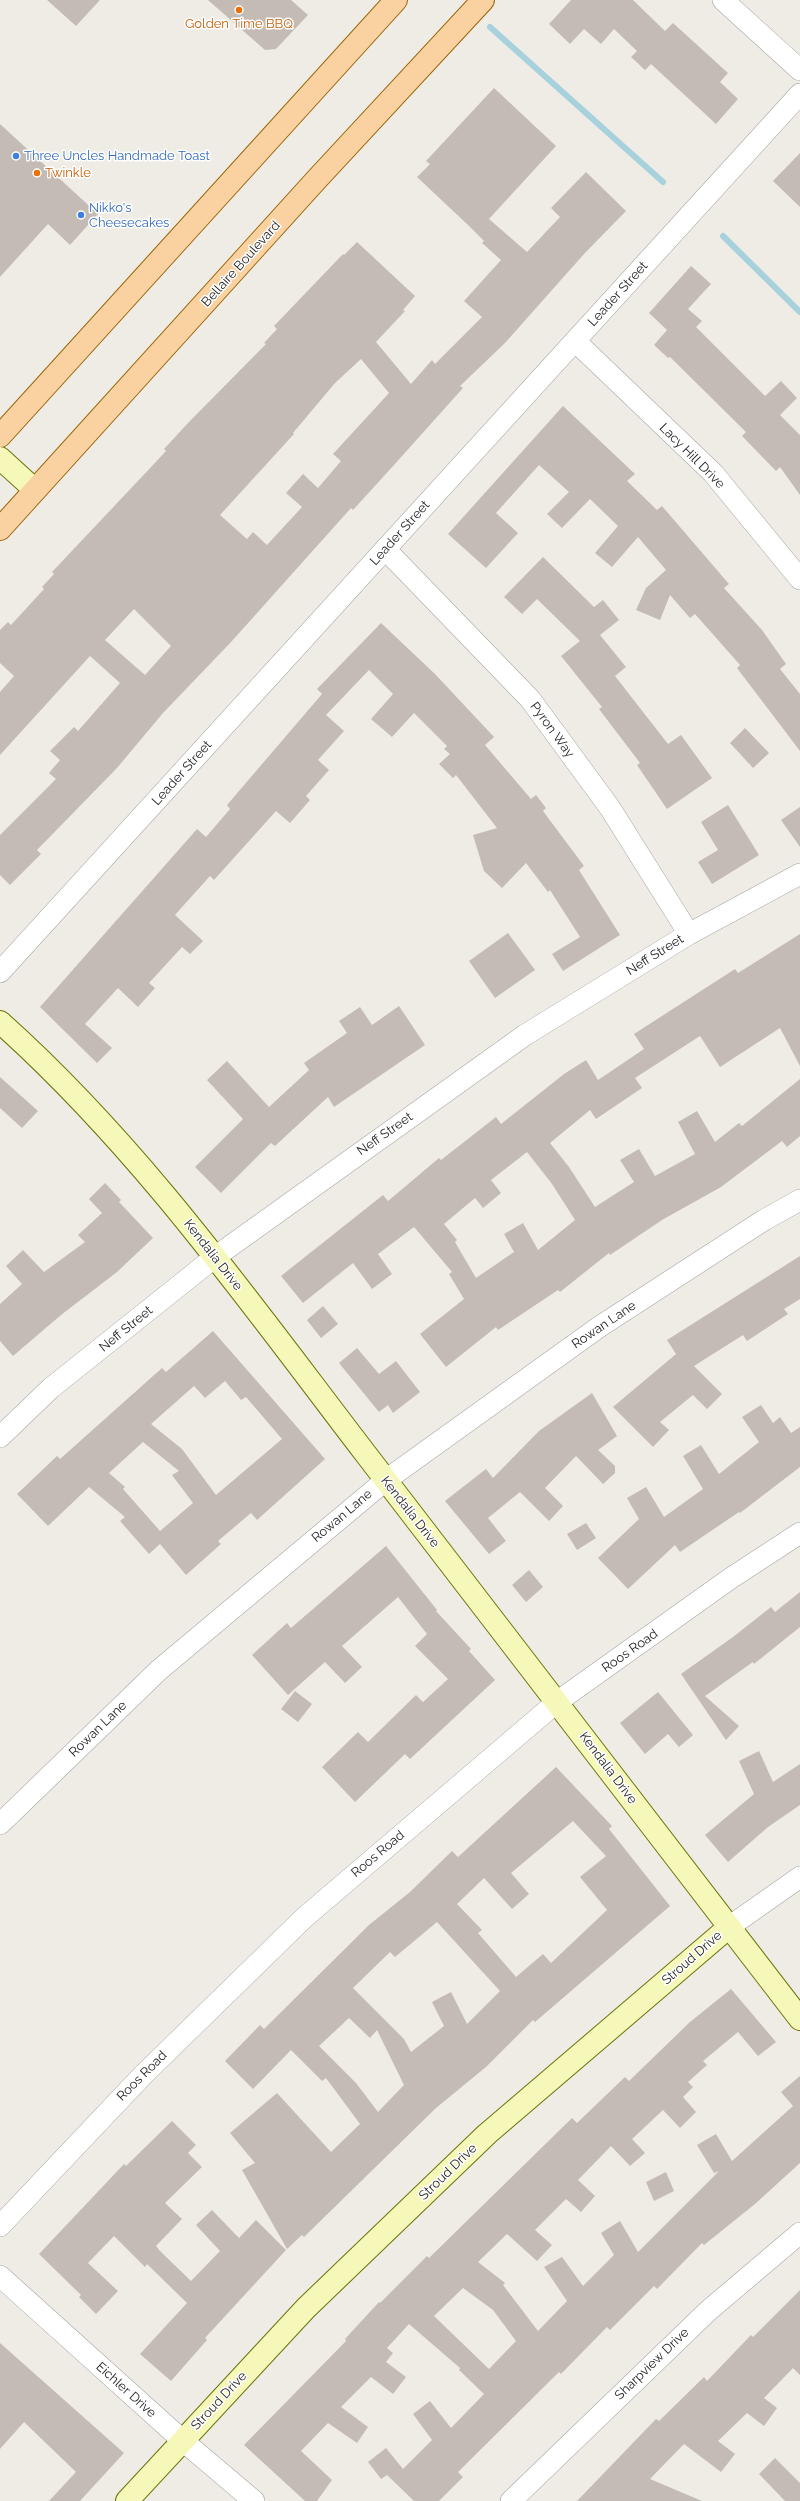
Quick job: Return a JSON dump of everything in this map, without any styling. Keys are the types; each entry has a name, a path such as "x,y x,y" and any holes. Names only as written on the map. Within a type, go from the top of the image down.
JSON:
{"main road":[{"path":"0,436 396,0"},
{"name":"Bellaire Boulevard","path":"0,529 312,185 483,0"}],"street":[{"path":"723,0 800,70"},
{"name":"Leader Street","path":"0,972 800,94"},
{"name":"Lacy Hill Drive","path":"574,341 713,473 800,580"},
{"path":"0,458 36,490"},
{"name":"Pyron Way","path":"385,549 530,699 610,808 688,934"},
{"name":"Neff Street","path":"0,1437 51,1388 215,1257 525,1035 688,934 800,874"},
{"name":"Kendalia Drive","path":"0,1022 37,1054 108,1127 215,1257 800,2020"},
{"name":"Rowan Lane","path":"0,1824 159,1670 386,1480 599,1327 764,1220 800,1200"},
{"name":"Roos Road","path":"0,2226 142,2075 305,1917 557,1702 731,1578 800,1533"},
{"name":"Stroud Drive","path":"127,2501 306,2308 487,2134 729,1927 800,1877"},
{"name":"Sharpview Drive","path":"511,2501 708,2310 800,2233"},
{"name":"Eichler Drive","path":"0,2276 182,2440 254,2501"}],"building":[{"path":"47,0 100,0 76,26"},
{"path":"208,0 291,0 308,15 276,49 265,50"},
{"path":"571,0 633,0 665,31 673,23 728,73 720,82 738,99 716,124 651,64 645,70 631,57 637,51 614,29 601,44 584,29 570,44 549,24"},
{"path":"494,88 556,146 489,219 527,252 560,217 551,208 586,172 626,211 584,254 505,343 460,386 463,388 394,465 353,510 351,508 232,641 163,713 117,768 37,850 41,854 10,885 0,875 0,835 56,779 49,773 60,760 50,751 74,727 78,731 120,683 90,656 0,755 0,692 14,676 0,663 0,630 8,622 11,625 44,589 42,587 54,574 52,572 166,451 164,449 188,423 266,344 264,343 277,329 274,326 343,254 344,255 357,242 415,296 403,310 405,311 376,342 411,384 432,360 435,364 482,317 464,301 501,260 482,243 484,241 468,225 417,177 430,164 426,161","holes":["361,359 389,393 333,454 341,461 318,488 303,474 286,493 302,507 267,545 253,532 247,539 220,515 294,434 293,433 335,383","134,609 171,646 145,675 105,640"]},
{"path":"0,124 98,214 70,245 48,224 0,277"},
{"path":"800,153 800,207 773,181"},
{"path":"691,266 711,284 688,309 702,321 696,327 765,396 781,381 797,398 780,415 800,435 800,495 780,467 776,471 742,436 746,432 670,357 668,358 654,345 667,330 649,313"},
{"path":"563,406 635,474 627,481 657,510 662,506 729,584 724,588 762,630 786,664 780,669 800,694 800,751 737,668 740,665 695,614 690,618 670,595 660,620 636,610 646,588 666,570 638,537 612,567 595,553 618,526 590,499 562,528 547,514 569,492 539,465 496,513 518,533 486,568 448,534"},
{"path":"543,557 594,607 603,600 619,620 600,635 626,667 615,676 668,744 681,735 712,778 667,809 637,765 640,763 599,709 602,707 561,656 580,641 537,599 522,614 504,597"},
{"path":"381,623 435,674 494,737 485,745 531,799 536,795 546,808 543,811 584,866 579,870 620,935 563,971 552,954 580,937 550,890 548,892 526,863 502,888 484,871 473,835 497,828 456,775 453,778 439,764 450,754 444,749 447,746 414,713 392,737 371,719 393,694 369,670 326,715 344,731 318,760 329,770 306,796 310,800 290,823 276,811 214,880 210,876 175,915 203,941 190,954 182,947 149,983 155,988 138,1007 118,988 85,1024 112,1048 97,1063 40,1007 197,829 206,837 230,809 227,805 322,694 317,689"},
{"path":"745,728 769,753 753,768 730,743"},
{"path":"728,805 759,855 712,884 698,862 718,850 701,822"},
{"path":"800,807 800,847 781,820"},
{"path":"508,933 535,970 495,998 469,961"},
{"path":"800,934 800,1066 780,1028 720,1067 700,1036 635,1078 642,1088 596,1119 590,1110 550,1143 569,1167 595,1207 634,1182 620,1160 639,1149 655,1176 695,1154 678,1122 697,1111 715,1142 739,1123 742,1126 800,1079 800,1136 787,1147 782,1141 721,1187 662,1220 610,1255 609,1253 560,1292 558,1290 498,1330 496,1327 446,1367 420,1334 464,1299 449,1274 452,1272 414,1227 378,1254 392,1274 372,1289 353,1263 303,1303 281,1276 383,1195 388,1201 439,1158 441,1160 496,1117 501,1124 564,1074 586,1060 598,1080 644,1049 634,1034 735,969 738,973","holes":["527,1152 552,1184 575,1220 538,1250 523,1223 504,1234 514,1252 476,1278 455,1242 457,1240 444,1224 475,1198 483,1208 501,1193 491,1180"]},
{"path":"399,1006 425,1045 334,1107 328,1097 275,1146 271,1143 221,1193 195,1167 243,1119 207,1080 227,1061 269,1107 309,1070 304,1063 347,1033 339,1021 360,1007 372,1025"},
{"path":"0,1077 38,1111 22,1128 0,1108"},
{"path":"105,1183 121,1200 119,1202 153,1238 117,1272 61,1315 13,1356 0,1341 0,1304 22,1284 6,1266 23,1250 44,1272 85,1242 78,1235 102,1213 89,1199"},
{"path":"800,1256 800,1299 784,1309 788,1314 747,1341 743,1335 694,1366 722,1394 707,1409 693,1395 660,1422 669,1430 653,1447 613,1407 676,1354 667,1340"},
{"path":"323,1306 338,1324 321,1338 307,1320"},
{"path":"213,1331 325,1459 257,1520 251,1513 218,1541 221,1544 186,1575 160,1544 149,1554 120,1521 125,1517 89,1487 48,1526 17,1494 57,1456 60,1459 162,1368 166,1372","holes":["225,1381 241,1400 246,1397 282,1439 216,1495 182,1449 151,1424 194,1386 205,1398","143,1442 179,1471 172,1475 193,1503 160,1531 123,1489 125,1487 109,1473"]},
{"path":"357,1348 379,1374 396,1361 420,1392 393,1413 388,1405 379,1412 339,1363"},
{"path":"592,1393 617,1436 598,1450 615,1466 615,1473 603,1484 576,1456 545,1488 563,1506 549,1521 520,1492 488,1518 506,1541 489,1554 445,1501 486,1469 493,1478 539,1431"},
{"path":"761,1405 773,1423 780,1417 791,1433 800,1427 800,1467 740,1513 739,1512 680,1552 675,1545 628,1589 598,1558 639,1519 627,1498 646,1487 664,1517 703,1489 683,1456 701,1445 719,1474 759,1442 742,1417"},
{"path":"586,1523 596,1538 577,1550 567,1534"},
{"path":"386,1546 437,1610 436,1611 471,1649 469,1651 495,1680 410,1759 405,1754 355,1802 322,1767 358,1732 368,1742 416,1695 423,1702 448,1679 415,1646 427,1634 398,1597 342,1646 362,1667 345,1683 325,1662 288,1695 252,1655 287,1623 291,1628"},
{"path":"529,1570 543,1587 526,1602 512,1585"},
{"path":"800,1592 800,1627 754,1664 753,1662 705,1696 739,1726 726,1740 681,1674 733,1637 771,1607 775,1612"},
{"path":"295,1691 312,1704 298,1722 281,1709"},
{"path":"658,1692 693,1735 679,1747 668,1734 645,1754 620,1723"},
{"path":"759,1751 773,1782 800,1764 800,1805 768,1827 728,1862 705,1835 754,1794 739,1761"},
{"path":"556,1767 612,1826 609,1829 670,1906 535,2022 533,2020 486,2067 436,2108 304,2237 302,2235 287,2249 242,2170 255,2163 230,2133 277,2093 331,2152 360,2124 326,2078 322,2081 291,2050 253,2089 225,2061 260,2025 264,2029 369,1925 410,1892 452,1851 458,1857","holes":["573,1821 606,1856 580,1877 607,1910 551,1963 543,1954 516,1977 478,1933 482,1930 457,1904 484,1878 512,1909 529,1894 511,1873","437,1922 500,1991 467,2024 451,1992 432,2002 444,2026 411,2052 404,2039 353,1988 390,1952 395,1957","349,2018 370,2038 377,2030 404,2085 378,2112 356,2083 319,2046"]},
{"path":"731,1989 776,2042 758,2056 738,2032 703,2061 707,2065 688,2082 693,2087 683,2097 696,2112 680,2128 663,2110 632,2139 645,2153 630,2166 611,2146 578,2180 595,2196 581,2212 566,2199 535,2230 552,2245 537,2261 507,2234 478,2262 505,2283 503,2285 538,2331 567,2301 544,2267 562,2257 583,2286 614,2255 601,2233 620,2221 638,2252 719,2171 714,2173 697,2145 716,2134 732,2161 793,2106 781,2092 800,2076 800,2163 755,2204 704,2245 702,2243 657,2289 654,2286 610,2330 607,2327 561,2374 559,2372 458,2472 463,2477 439,2501 414,2501 387,2475 381,2479 368,2462 386,2448 403,2469 432,2440 413,2414 430,2401 451,2428 484,2394 459,2370 460,2368 409,2324 387,2348 393,2353 386,2362 406,2377 393,2394 371,2377 341,2407 368,2427 357,2443 328,2423 301,2451 332,2480 317,2501 305,2501 244,2445 346,2341 345,2339 379,2302 380,2303 427,2256 429,2258 572,2118 577,2123 625,2077 629,2081 690,2022","holes":["463,2288 493,2310 516,2341 489,2369 434,2316"]},
{"path":"172,2121 196,2145 188,2153 202,2167 165,2203 182,2219 156,2246 160,2251 191,2281 220,2251 196,2225 212,2210 239,2238 256,2220 286,2250 205,2338 207,2340 171,2381 140,2354 187,2303 147,2264 145,2267 114,2236 88,2263 118,2291 96,2314 79,2297 81,2295 39,2254 124,2164 126,2166"},
{"path":"666,2172 674,2191 654,2201 646,2182"},
{"path":"800,2290 800,2375 793,2368 764,2398 777,2408 764,2426 747,2413 718,2441 735,2454 721,2472 684,2444 650,2479 702,2501 577,2501 656,2419 659,2421 704,2377 707,2381 751,2335 753,2337"},
{"path":"0,2343 124,2453 80,2501 49,2501 76,2472 24,2422 0,2449"},
{"path":"775,2458 800,2483 800,2501 785,2501 759,2474"}],"waterway":[{"path":"490,27 663,182"},
{"path":"723,236 800,312"}],"place":[{"name":"Golden Time BBQ","path":"239,10"},
{"name":"Three Uncles Handmade Toast","path":"16,156"},
{"name":"Twinkle","path":"37,173"},
{"name":"Nikko's Cheesecakes","path":"81,215"}]}
